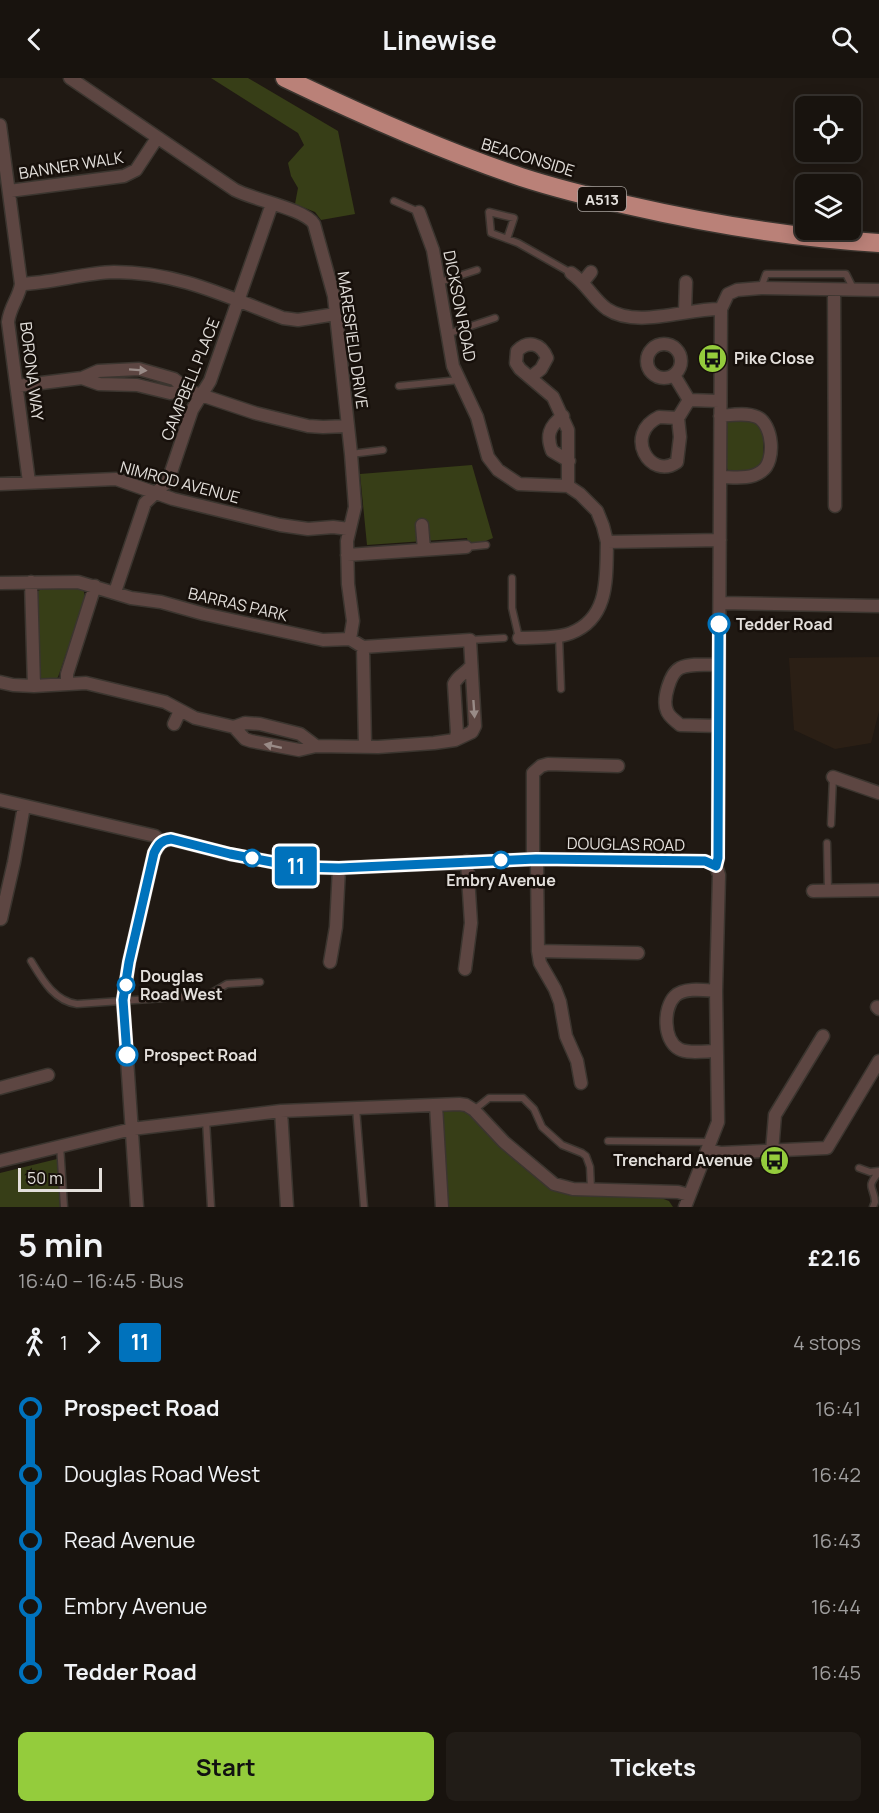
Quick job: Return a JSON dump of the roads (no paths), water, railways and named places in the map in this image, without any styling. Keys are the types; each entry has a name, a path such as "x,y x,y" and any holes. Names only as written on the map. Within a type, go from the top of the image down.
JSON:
{"highway":[{"name":"BEACONSIDE","path":"285,78 468,158 545,185 691,220 807,237 879,243"}],"street":[{"name":"MARESFIELD DRIVE","path":"70,78 235,190 249,197 302,214 311,219 314,224 334,296 351,454 355,507 347,541 353,621 350,639"},
{"path":"0,124 21,284 111,272 165,276 197,284 283,318 298,320 336,314"},
{"name":"BANNER WALK","path":"9,191 124,176 136,170 158,138"},
{"name":"CAMPBELL PLACE","path":"115,592 145,503 168,481 192,410 194,393 210,381 272,204"},
{"name":"DICKSON ROAD","path":"419,212 433,250 453,366 477,417 488,457 498,470 519,484 568,486"},
{"path":"571,273 587,277 605,307 621,315 660,317 721,306"},
{"path":"685,311 686,282"},
{"name":"BORONA WAY","path":"21,284 20,292 5,308 29,482"},
{"path":"0,1161 132,1129 206,1120 281,1111 466,1105 474,1110 504,1142 554,1184 573,1189 678,1192 687,1201 718,1122 716,991 719,875 716,866 718,858 721,306 728,294 737,290 761,288 879,290"},
{"path":"834,290 835,506"},
{"path":"674,375 689,400"},
{"path":"519,638 559,636 573,632 594,616 605,593 607,542 603,526 597,511 568,486 568,430 553,397 531,377"},
{"path":"17,386 82,378 99,384 137,385 170,393 194,393 255,413 308,426 323,428 348,426"},
{"path":"689,400 719,401"},
{"path":"678,418 689,400"},
{"path":"720,416 743,414 760,418 766,424 769,432 770,455 764,470 755,476 720,477"},
{"path":"562,416 550,428 548,438 552,452 569,461"},
{"name":"NIMROD AVENUE","path":"0,484 116,479 174,499 280,525 308,529 333,527 349,529"},
{"path":"422,525 424,550"},
{"path":"607,542 720,540"},
{"path":"347,555 466,547"},
{"path":"31,582 34,686"},
{"name":"BARRAS PARK","path":"0,583 78,582 131,598 161,602 204,614 323,640 350,639"},
{"path":"67,684 67,674 95,586"},
{"path":"720,603 879,606"},
{"path":"234,727 245,739 299,750 316,746 378,747 455,740 472,732 475,726 470,640 363,647 350,639"},
{"path":"363,647 365,746"},
{"path":"718,726 680,725 667,712 666,704 672,675 679,668 719,665"},
{"path":"455,740 457,732 454,684 457,677 471,666"},
{"path":"0,682 34,686 86,683 165,702 195,718 234,727 245,723 260,724 300,734 316,746"},
{"path":"174,724 180,711"},
{"path":"581,1083 577,1061 566,1036 560,1002 540,963 538,951 532,773 548,764 618,766"},
{"path":"833,777 879,793"},
{"path":"0,800 155,836 161,842"},
{"path":"0,919 14,862 24,806"},
{"path":"137,1207 123,1000 129,962 154,853 161,842 171,839 230,854 298,867 339,868 536,859"},
{"name":"DOUGLAS ROAD","path":"536,859 705,861 716,866"},
{"path":"465,969 471,923 467,861"},
{"path":"330,962 336,927 339,868"},
{"path":"813,891 879,890"},
{"path":"538,951 638,953"},
{"path":"716,991 683,991 675,996 669,1005 666,1018 670,1037 680,1050 716,1051"},
{"path":"772,1151 775,1115 823,1036"},
{"path":"710,1146 721,1153 827,1148 879,1061"},
{"path":"0,1088 48,1075"},
{"path":"436,1105 442,1207"},
{"path":"281,1111 287,1207"}],"lane":[{"path":"394,201 419,212"},
{"path":"507,239 514,218 489,212 491,233 534,252 571,273"},
{"path":"440,282 477,270"},
{"path":"761,288 766,274 846,274 854,290"},
{"path":"446,334 495,318"},
{"path":"399,386 459,380"},
{"path":"351,454 383,450"},
{"path":"466,547 486,545"},
{"path":"512,578 512,608 519,638"},
{"path":"559,636 561,689"},
{"path":"470,640 504,638"},
{"path":"831,824 833,777"},
{"path":"827,843 828,891"},
{"path":"31,961 48,988 71,1004 208,995 227,984 260,982"},
{"path":"474,1110 489,1098 523,1098 534,1109 542,1127 547,1132 568,1149 586,1156 590,1167 591,1190"},
{"path":"356,1108 363,1207"},
{"path":"206,1120 212,1207"},
{"path":"608,1141 710,1146"},
{"path":"60,1145 64,1207"},
{"path":"859,1168 879,1172"},
{"path":"873,1207 877,1198 871,1189 871,1182 879,1172"}],"place":[{"name":"Pike Close","path":"713,358"},
{"name":"Tedder Road","path":"719,624"},
{"name":"Embry Avenue","path":"501,860"},
{"name":"Douglas Road West","path":"126,985"},
{"name":"Prospect Road","path":"127,1055"},
{"name":"Trenchard Avenue","path":"774,1160"}]}
